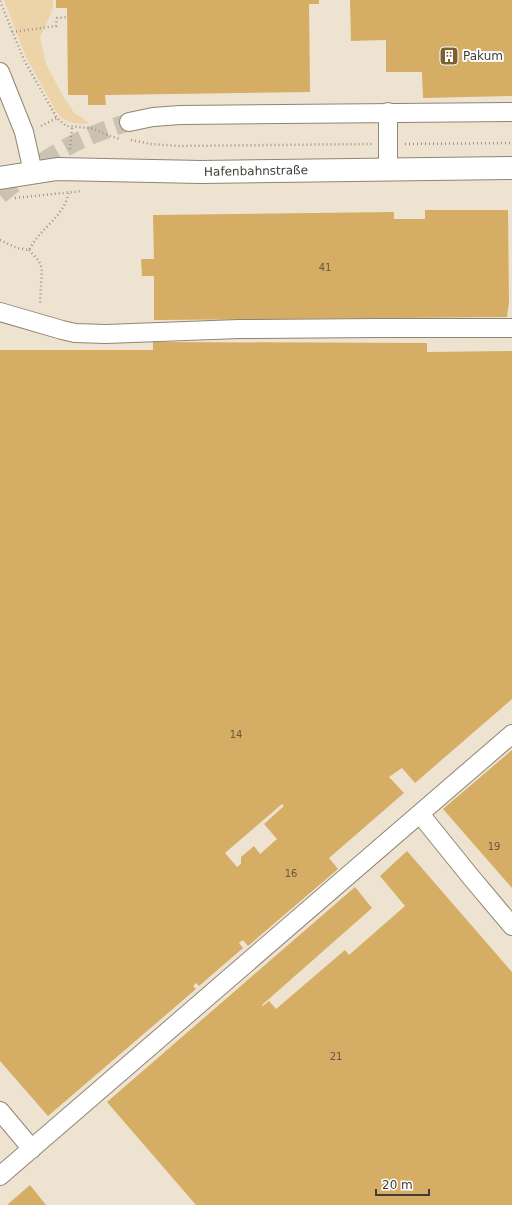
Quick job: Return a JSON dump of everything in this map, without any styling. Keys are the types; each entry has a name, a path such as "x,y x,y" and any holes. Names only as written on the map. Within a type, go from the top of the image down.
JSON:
{"main road":[{"name":"Hafenbahnstraße","path":"0,178 63,169 201,172 512,168"}],"street":[{"path":"0,72 24,132 34,172"},
{"path":"388,112 388,170"},
{"path":"129,122 180,115 512,112"},
{"path":"0,312 76,333 106,334 239,329 512,328"},
{"path":"0,1176 512,734"},
{"path":"420,814 512,926"},
{"path":"0,1111 32,1149"}],"path":[{"path":"0,1 24,60 52,112 60,123 72,128 91,128 122,139"},
{"path":"12,32 56,26 57,18 67,17"},
{"path":"129,140 151,144 178,146 512,143"},
{"path":"15,198 84,191"},
{"path":"29,250 41,233 60,213 67,200 69,192"},
{"path":"0,240 17,248 29,250 39,261 42,269 40,304"}],"shaded area":[{"path":"4,0 53,0 53,9 40,37 46,64 74,113 88,122 87,124 66,121 56,111 26,57"}],"building":[{"path":"56,0 319,0 319,4 309,4 310,92 105,95 106,105 88,105 88,95 68,95 67,8 56,8"},
{"name":"Pakum","path":"350,0 512,0 512,96 423,98 422,72 386,72 386,40 351,41"},
{"path":"425,210 508,210 509,302 507,317 154,320 154,276 142,276 141,259 154,259 153,215 394,212 394,219 425,219"},
{"path":"153,342 427,343 427,352 512,351 512,699 415,783 402,768 389,777 404,793 329,858 338,869 248,946 243,940 239,943 243,948 199,986 196,983 193,986 196,989 48,1116 0,1061 0,350 153,350","holes":["282,804 284,806 264,824 277,839 260,854 254,846 241,857 241,864 237,867 225,853"]},
{"path":"512,750 512,888 443,809"},
{"path":"407,851 512,972 512,1205 196,1205 107,1102 355,887 372,908 262,1005 263,1006 269,1001 276,1009 345,950 349,955 405,906 380,876"},
{"path":"30,1185 46,1205 7,1205"}],"tunnel":[{"path":"0,195 58,152 89,136 129,122"}],"place":[{"name":"Pakum","path":"449,56"}]}
